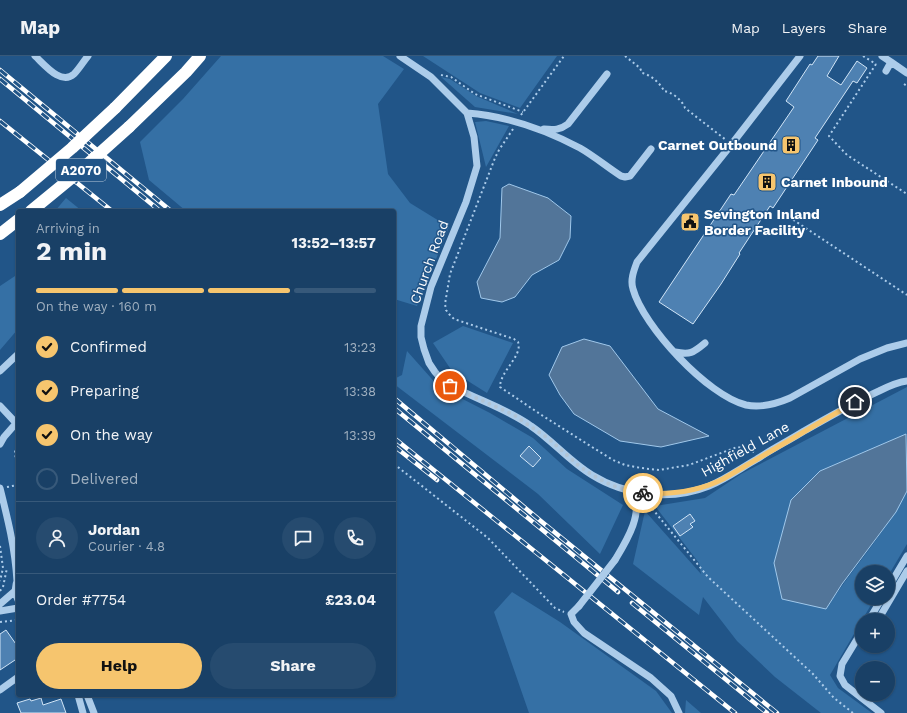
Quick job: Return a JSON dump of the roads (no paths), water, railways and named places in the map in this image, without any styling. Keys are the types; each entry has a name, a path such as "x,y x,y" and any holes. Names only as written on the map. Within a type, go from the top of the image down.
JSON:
{"highway":[{"name":"A2070","path":"0,205 20,192 72,148 115,108 166,56"},
{"name":"A2070","path":"33,209 81,170 129,127 200,56"},
{"path":"0,234 16,222"}],"street":[{"path":"35,56 58,76 66,78 74,74 88,56"},
{"name":"Church Road","path":"400,56 431,77 466,113 474,137 477,166 466,202 431,287 423,317 421,337 429,363 439,376 450,386 514,415 549,439 578,465 592,475 611,485 631,491"},
{"path":"800,56 637,262 633,275 632,288 648,319 662,339 674,352 714,389 730,400 747,405 762,406 778,403 790,398 860,359 887,348 907,344"},
{"path":"882,56 907,73"},
{"path":"886,71 891,62"},
{"path":"540,129 555,130 568,124 607,74"},
{"path":"466,113 495,116 540,129 581,149 621,176 625,177 630,176 651,149"},
{"path":"674,352 684,354 695,352 705,343"},
{"path":"0,371 16,356"},
{"name":"Highfield Lane","path":"631,491 660,494 685,492 708,486 723,479 855,402 889,386 907,381"},
{"path":"0,406 16,421"},
{"path":"0,444 16,423"},
{"path":"0,488 13,539 16,558"},
{"path":"631,491 637,501 634,523 628,539 615,560 571,614 574,622 584,633 651,678 671,696 679,713"},
{"path":"13,539 16,544"},
{"path":"895,576 907,556"},
{"path":"882,613 907,571"},
{"path":"16,585 16,594"},
{"path":"0,604 15,591"},
{"path":"0,611 16,608"},
{"path":"855,643 842,664 840,676 845,685 881,713"},
{"path":"0,690 16,678"},
{"path":"79,697 83,713"},
{"path":"88,697 94,713"}],"railway":[{"path":"0,70 169,209"},
{"path":"0,79 158,209"},
{"path":"0,121 110,209"},
{"path":"396,400 542,522 777,713"},
{"path":"396,410 618,592"},
{"path":"396,440 735,713"},
{"path":"396,448 437,480"},
{"path":"632,603 767,713"}],"place":[{"name":"Carnet Outbound","path":"791,145"},
{"name":"Carnet Inbound","path":"767,182"},
{"name":"Sevington Inland Border Facility","path":"690,222"}]}
